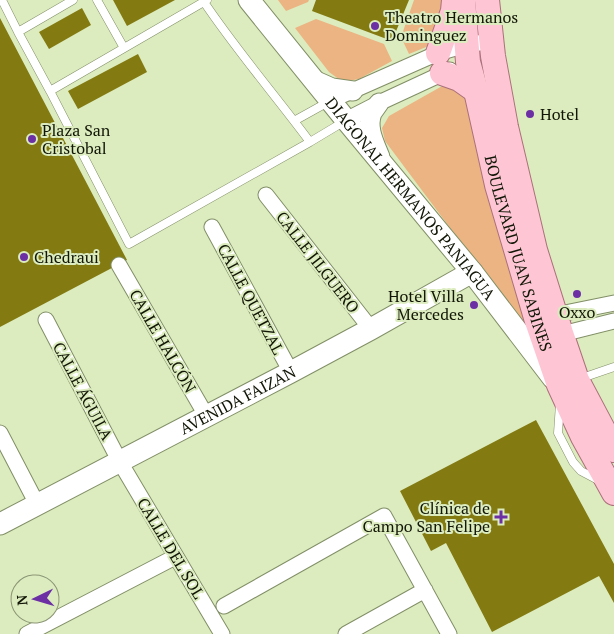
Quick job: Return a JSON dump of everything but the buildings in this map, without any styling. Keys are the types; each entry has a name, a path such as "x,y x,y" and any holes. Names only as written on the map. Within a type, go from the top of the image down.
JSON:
{"main road":[{"name":"DIAGONAL HERMANOS PANIAGUA","path":"249,0 330,101 566,385"},
{"path":"454,0 440,63 476,91"},
{"name":"BOULEVARD JUAN SABINES","path":"463,0 467,54 497,185 549,327 583,437 612,489"},
{"name":"BOULEVARD JUAN SABINES","path":"487,0 492,48 506,127 535,250 549,327"},
{"name":"AVENIDA FAIZAN","path":"0,524 207,417 371,329 472,272"},
{"name":"BOULEVARD JUAN SABINES","path":"566,385 614,450"}],"street":[{"path":"330,101 353,90 492,48"},
{"path":"346,120 379,103 440,63 467,54"},
{"path":"314,80 332,88 353,90"},
{"path":"379,103 372,114 370,124 383,165"},
{"name":"CALLE JILGUERO","path":"266,195 371,329"},
{"name":"CALLE QUETZAL","path":"212,227 291,372"},
{"name":"CALLE HALCÓN","path":"119,265 207,417"},
{"path":"549,327 614,303"},
{"name":"CALLE ÁGUILA","path":"46,320 120,462"},
{"path":"549,327 614,321"},
{"path":"0,433 38,504"},
{"name":"CALLE DEL SOL","path":"120,462 222,634"},
{"path":"224,606 384,516 449,634"},
{"path":"28,634 175,557"},
{"path":"346,634 425,590"}],"lane":[{"path":"2,0 129,244 346,120"},
{"path":"18,32 73,0"},
{"path":"97,0 124,48"},
{"path":"50,91 206,1 232,42 310,142"},
{"path":"294,120 330,101"},
{"path":"566,385 614,367"}],"shaded area":[{"path":"278,0 309,0 286,11"},
{"path":"414,0 445,0 436,43 409,54 401,37"},
{"path":"316,19 384,44 392,61 359,79 340,80 329,72 295,28"},
{"path":"444,85 471,91 537,344 385,141 382,128 389,116"}],"place":[{"name":"Theatro Hermanos Dominguez","path":"375,26"},
{"name":"Hotel","path":"530,114"},
{"name":"Plaza San Cristobal","path":"32,139"},
{"name":"Chedraui","path":"24,257"},
{"name":"Oxxo","path":"577,294"},
{"name":"Hotel Villa Mercedes","path":"474,305"},
{"name":"Clínica de Campo San Felipe","path":"501,517"}]}
